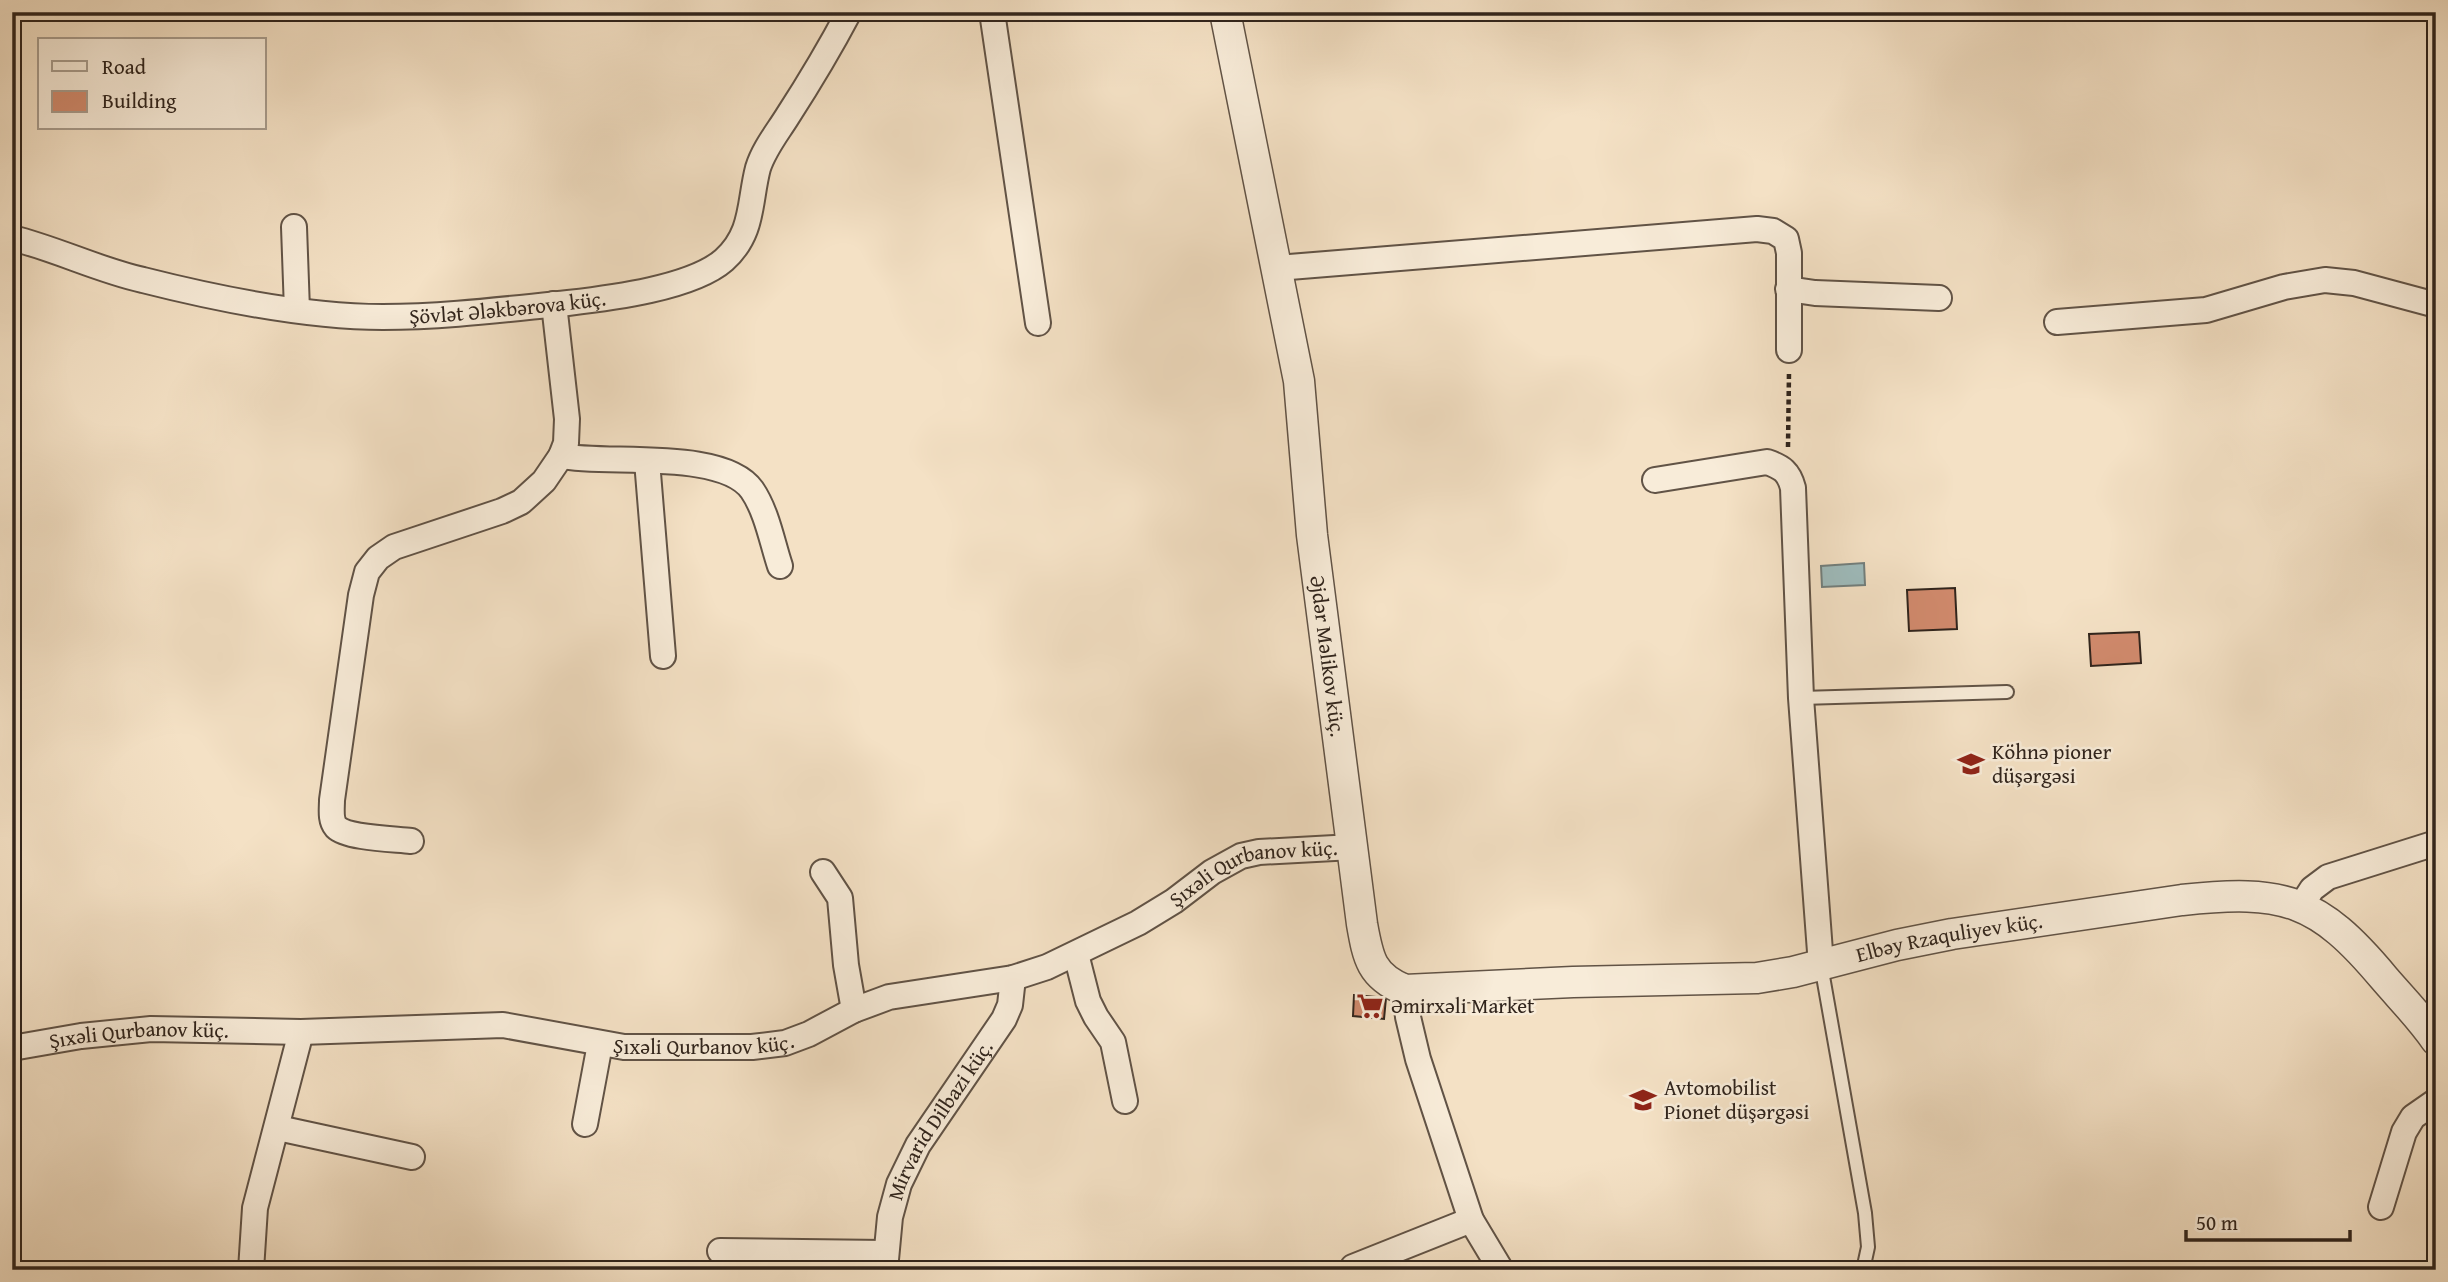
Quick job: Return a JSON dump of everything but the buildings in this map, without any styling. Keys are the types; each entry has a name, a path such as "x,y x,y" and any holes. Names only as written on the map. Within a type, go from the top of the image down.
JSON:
{"street":[{"name":"Şövlət Ələkbərova küç.","path":"12,238 140,280 194,292 298,310 382,317 597,300 647,290 697,276 724,260 740,241 750,219 758,167 765,151 813,76 849,12"},
{"path":"992,12 1038,323"},
{"name":"Əjdər Məlikov küç.","path":"1225,12 1299,381 1312,535 1367,952 1376,972 1390,984 1405,990"},
{"path":"294,227 298,310"},
{"path":"1277,268 1757,229 1773,231 1786,239 1789,253 1789,350"},
{"path":"2057,322 2206,310 2284,287 2325,280 2354,283 2436,305"},
{"path":"1788,289 1815,293 1939,298"},
{"path":"411,841 348,833 337,828 332,820 331,800 361,595 367,572 378,558 394,547 502,511 521,502 544,481 561,456 566,443 567,419 554,304"},
{"path":"561,456 582,460 647,461 713,467 742,478 753,491 762,509 780,566"},
{"path":"647,461 663,656"},
{"path":"1655,480 1767,462 1782,467 1790,476 1793,488 1801,698 1821,965"},
{"path":"2301,906 2312,889 2328,877 2436,843"},
{"name":"Şıxəli Qurbanov küç.","path":"12,1048 81,1036 151,1030 301,1032 503,1025 600,1044 656,1048 752,1047 785,1042 809,1034 854,1010 889,997 1029,975 1138,923 1174,901 1212,872 1241,856 1259,852 1353,847"},
{"path":"823,872 840,898 846,965 854,1010"},
{"name":"Elbəy Rzaquliyev küç.","path":"1405,990 1573,982 1757,978 1952,934 2182,900 2262,897 2301,906 2334,926 2351,940 2436,1040"},
{"path":"1076,954 1088,1001 1113,1042 1125,1101"},
{"name":"Mirvarid Dilbazi küç.","path":"885,1262 890,1217 904,1174 918,1145 1004,1019 1010,1005 1013,978"},
{"path":"1405,990 1418,1059 1471,1220 1501,1270"},
{"path":"251,1270 255,1208 301,1032"},
{"path":"584,1124 600,1044"},
{"path":"2381,1207 2404,1132 2413,1117 2436,1101"},
{"path":"278,1128 412,1157"},
{"path":"1353,1267 1471,1220"},
{"path":"720,1251 885,1262"}],"lane":[{"path":"1801,698 2007,692"},
{"path":"1821,965 1865,1213 1868,1247 1863,1270"}],"path":[{"path":"1782,467 1787,455 1789,436 1789,350"}],"water":[{"path":"1864,563 1865,585 1822,587 1821,566"}],"place":[{"name":"Köhnə pioner düşərgəsi","path":"1971,764"},
{"name":"Əmirxəli Market","path":"1370,1006"},
{"name":"Avtomobilist Pionet düşərgəsi","path":"1643,1100"}]}
